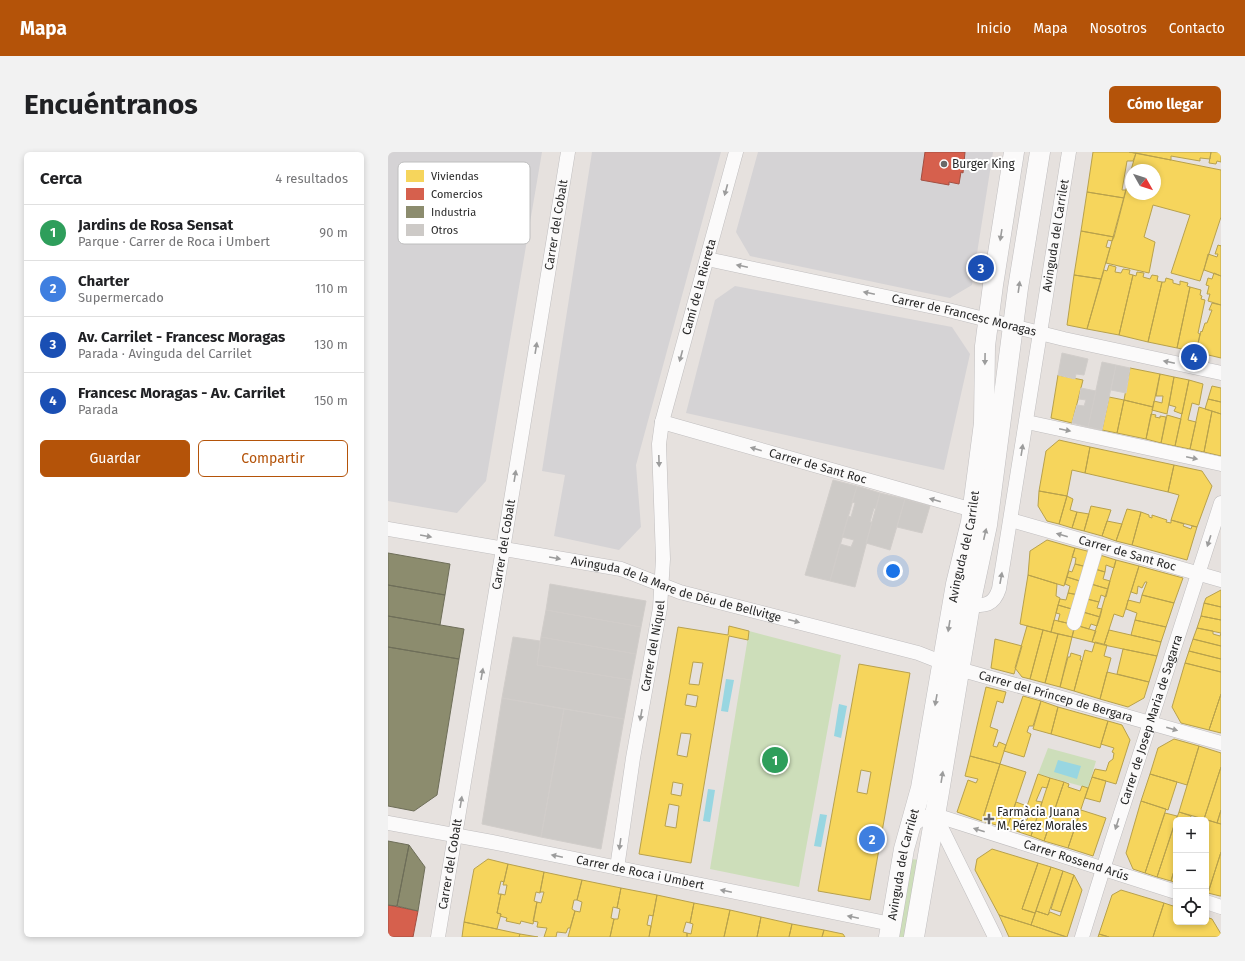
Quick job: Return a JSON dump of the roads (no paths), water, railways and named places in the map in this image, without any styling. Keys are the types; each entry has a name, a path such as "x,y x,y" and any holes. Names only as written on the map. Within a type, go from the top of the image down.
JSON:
{"main road":[{"name":"Avinguda del Carrilet","path":"914,937 935,815 951,665 956,584 966,544 972,510 984,423 985,346 1014,152"},
{"name":"Avinguda del Carrilet","path":"890,931 904,849 921,788 951,665 970,605 987,525 1013,326 1040,152"}],"street":[{"name":"Carrer del Cobalt","path":"438,937 568,152"},
{"name":"Camí de la Riereta","path":"662,422 736,152"},
{"name":"Avinguda del Carrilet","path":"970,605 980,606 990,604 996,597 999,589 1070,152"},
{"name":"Carrer de Francesc Moragas","path":"707,259 955,311 1040,333 1221,373"},
{"name":"Carrer de Sant Roc","path":"662,422 972,510"},
{"name":"Carrer del Níquel","path":"617,868 632,766 660,608 662,559 659,444 662,422"},
{"path":"1026,422 1221,464"},
{"name":"Carrer de Josep Maria de Sagarra","path":"1082,937 1221,503"},
{"name":"Carrer de Sant Roc","path":"1011,520 1221,580"},
{"name":"Avinguda de la Mare de Déu de Bellvitge","path":"388,529 621,569 680,592 918,653 951,665"},
{"path":"1074,623 1095,552"},
{"name":"Carrer del Príncep de Bergara","path":"951,665 1221,743"},
{"path":"910,828 922,818 935,815 995,937"},
{"name":"Carrer Rossend Arús","path":"935,815 1173,891"},
{"name":"Carrer de Roca i Umbert","path":"388,823 492,842 617,868 890,931"},
{"path":"1209,903 1221,907"}],"water":[{"path":"726,679 734,680 728,712 721,711"},
{"path":"839,704 847,706 841,738 834,736"},
{"path":"1058,760 1081,766 1077,779 1054,772"},
{"path":"708,789 715,790 710,822 703,821"},
{"path":"820,814 827,815 821,847 814,846"}],"place":[{"name":"Burger King","path":"944,164"},
{"name":"Av. Carrilet - Francesc Moragas","path":"981,268"},
{"name":"Francesc Moragas - Av. Carrilet","path":"1194,357"},
{"name":"Jardins de Rosa Sensat","path":"775,760"},
{"name":"Farmàcia Juana M. Pérez Morales","path":"989,819"},
{"name":"Charter","path":"872,839"}]}
